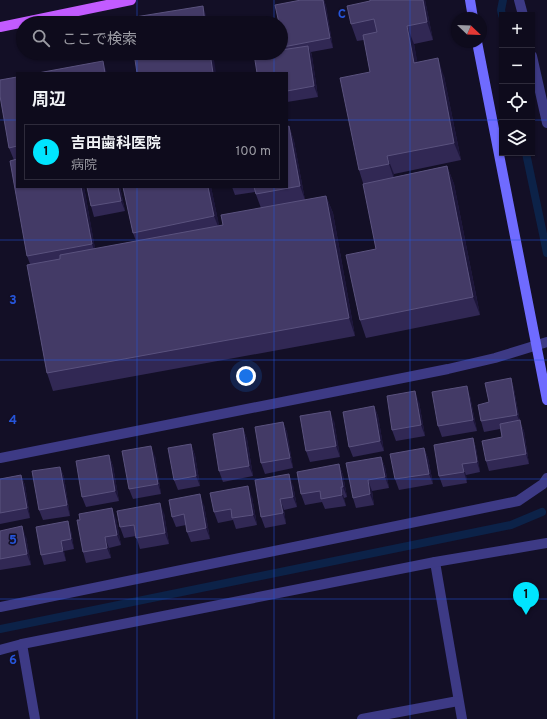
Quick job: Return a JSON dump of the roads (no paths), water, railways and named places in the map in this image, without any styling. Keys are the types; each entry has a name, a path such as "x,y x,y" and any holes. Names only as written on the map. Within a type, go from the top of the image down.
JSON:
{"main road":[{"path":"53,16 131,0"},
{"path":"0,27 16,24"}],"street":[{"path":"470,0 472,12"},
{"path":"520,0 522,12"},
{"path":"478,48 547,400"},
{"path":"535,69 547,123"},
{"path":"0,458 448,369 495,358 547,342"},
{"path":"0,607 518,501 543,484 547,478"},
{"path":"0,650 22,644 435,562 547,543"},
{"path":"435,562 462,719"},
{"path":"22,644 35,719"},
{"path":"362,719 458,701"}],"waterway":[{"path":"501,12 503,0"},
{"path":"527,156 547,253"},
{"path":"0,629 511,525 542,512"}],"place":[{"name":"吉田歯科医院","path":"526,615"}]}
